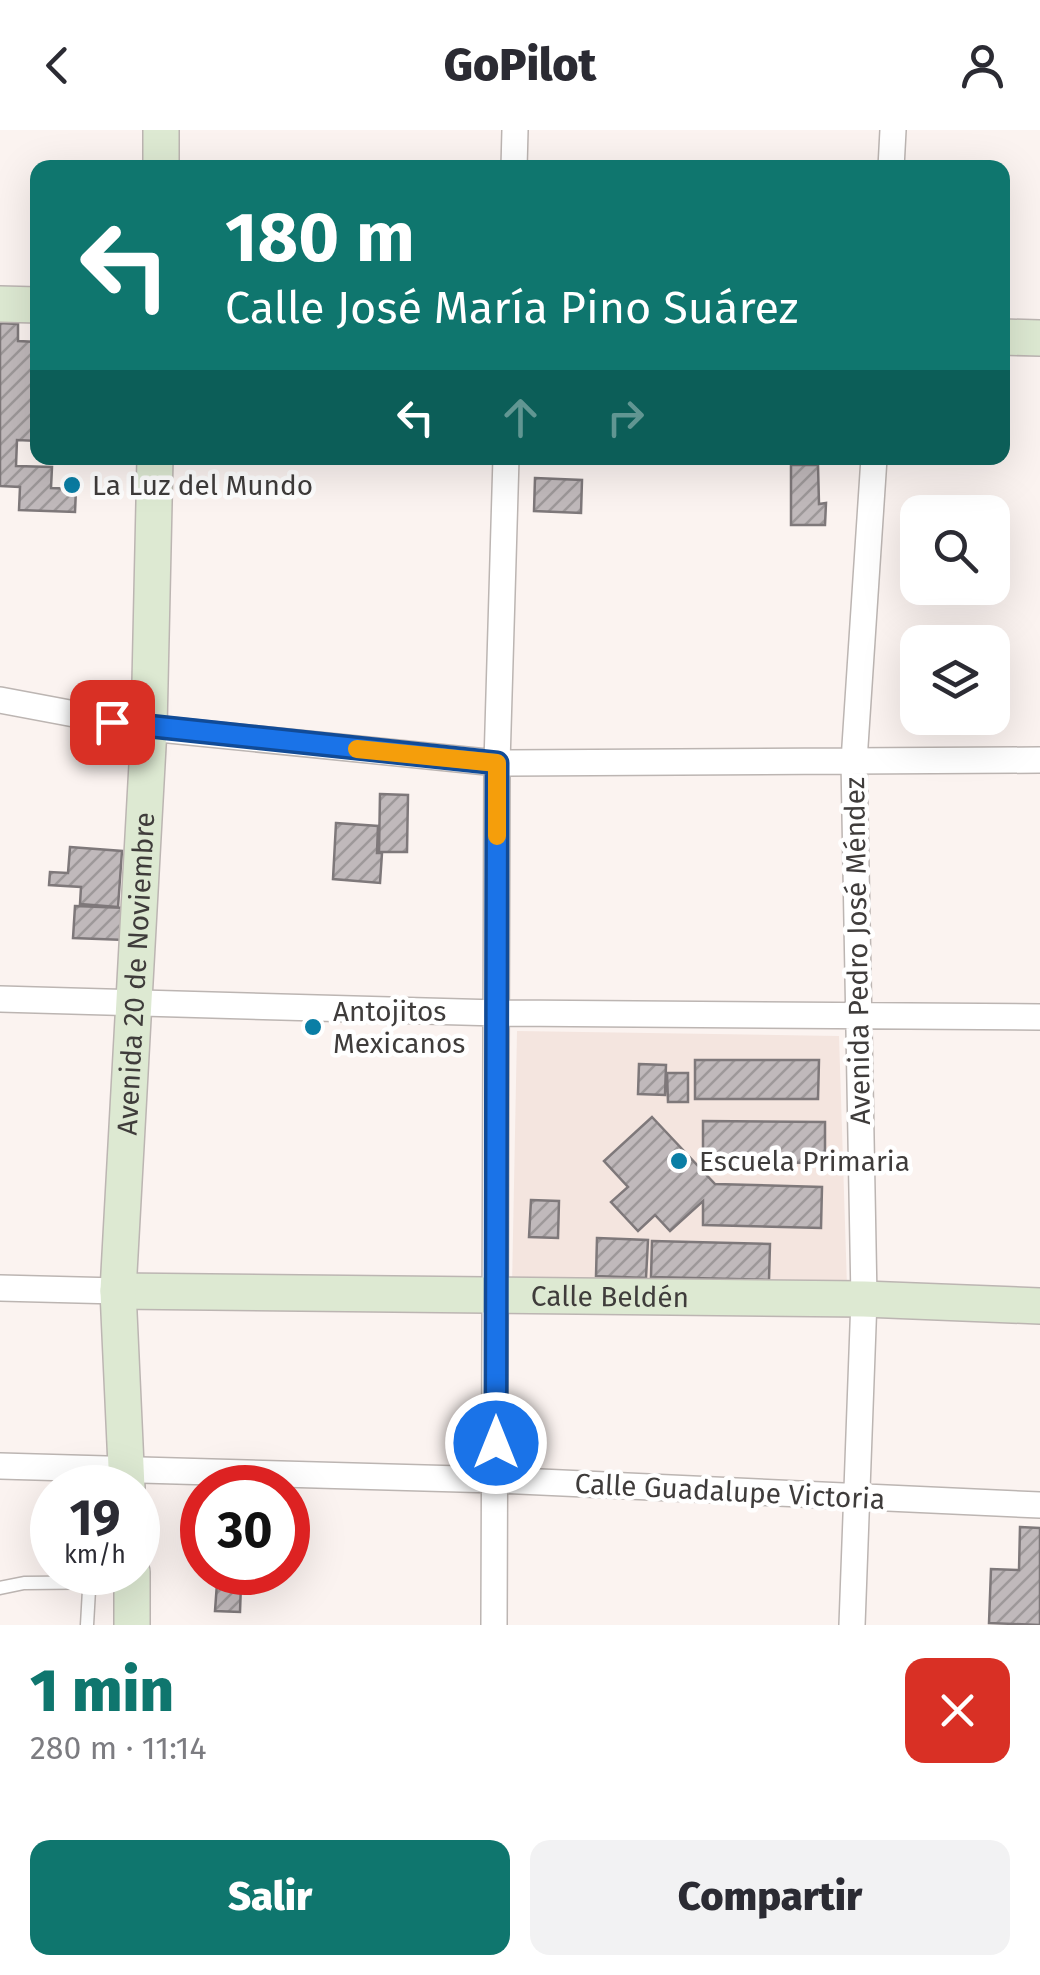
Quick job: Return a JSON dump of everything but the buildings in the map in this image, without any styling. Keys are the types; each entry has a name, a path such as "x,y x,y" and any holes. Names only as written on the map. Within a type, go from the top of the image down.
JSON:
{"main road":[{"path":"160,160 161,130"},
{"path":"0,304 30,305"},
{"path":"1010,338 1040,338"},
{"name":"Avenida 20 de Noviembre","path":"113,1465 118,1290 149,728 156,465"},
{"name":"Calle Beldén","path":"118,1290 864,1299 1040,1306"},
{"path":"132,1595 132,1625"}],"street":[{"path":"514,160 515,130"},
{"path":"891,160 893,130"},
{"path":"494,1625 497,763 506,465"},
{"name":"Avenida Pedro José Méndez","path":"852,1625 864,1299 854,761 874,465"},
{"path":"0,700 149,728 497,763 1040,760"},
{"path":"0,999 498,1012 1040,1017"},
{"name":"Calle Beldén","path":"0,1288 118,1290"},
{"name":"Calle Guadalupe Victoria","path":"0,1466 30,1469"},
{"name":"Calle Guadalupe Victoria","path":"160,1479 496,1480 1040,1505"}],"lane":[{"path":"0,1588 30,1582"},
{"path":"87,1625 89,1595"}],"shaded area":[{"name":"Escuela Primaria","path":"517,1031 839,1036 847,1286 512,1286"}],"slow traffic":[{"path":"357,749 497,763 497,836"}],"place":[{"name":"La Luz del Mundo","path":"72,485"},
{"name":"Antojitos Mexicanos","path":"313,1027"},
{"name":"Escuela Primaria","path":"679,1161"}],"route":[{"path":"112,722 497,763 496,1443"}]}
